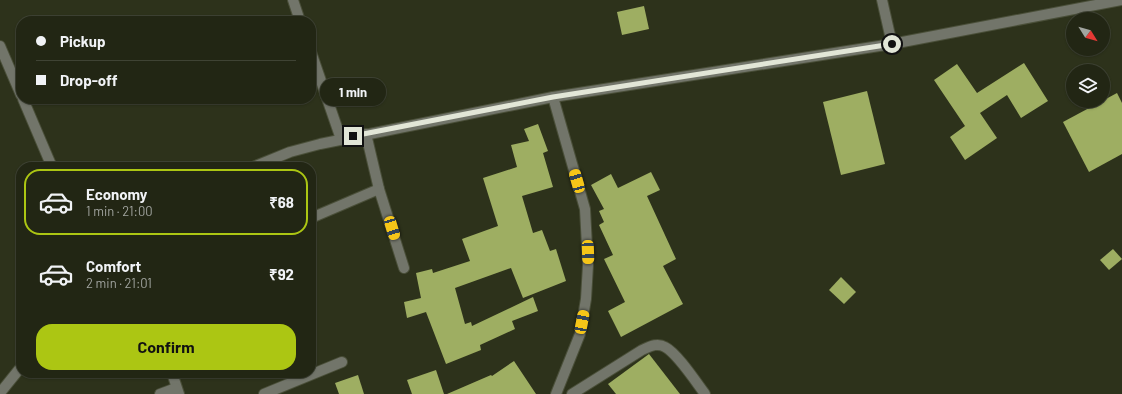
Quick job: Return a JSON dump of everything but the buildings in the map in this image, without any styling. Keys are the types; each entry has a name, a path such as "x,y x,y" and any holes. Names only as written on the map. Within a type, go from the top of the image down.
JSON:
{"street":[{"path":"293,0 298,16"},
{"path":"882,0 892,44"},
{"path":"265,162 290,152 341,139 553,97 892,44 1122,0"},
{"path":"0,46 16,83"},
{"path":"316,66 341,139"},
{"path":"553,97 585,209 588,265 586,300 580,334 556,394"},
{"path":"25,104 50,162"},
{"path":"366,134 379,189 404,268"},
{"path":"316,216 379,189"},
{"path":"572,394 642,350 654,345 664,346 673,353 706,394"},
{"path":"316,373 342,362"},
{"path":"0,393 16,373"},
{"path":"160,394 177,391 173,378"},
{"path":"264,394 303,378"}],"route":[{"path":"353,136 553,97 892,44"}]}
